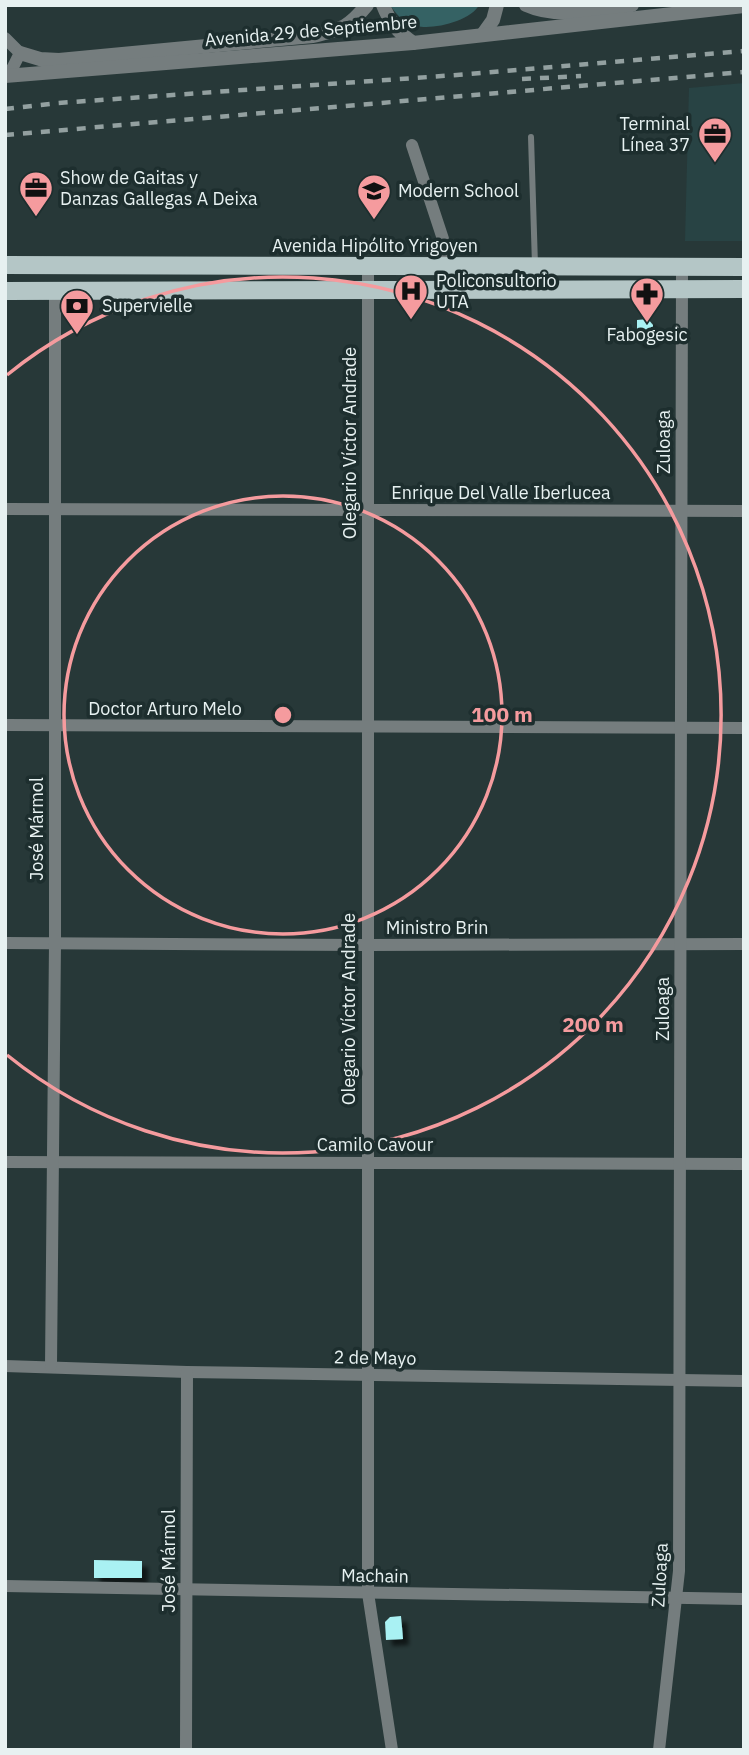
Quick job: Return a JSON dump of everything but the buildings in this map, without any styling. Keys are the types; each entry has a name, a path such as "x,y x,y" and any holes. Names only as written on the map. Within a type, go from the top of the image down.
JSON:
{"main road":[{"name":"Avenida Hipólito Yrigoyen","path":"5,265 744,267"},
{"path":"5,291 744,289"}],"street":[{"name":"Avenida 29 de Septiembre","path":"20,53 40,59 59,60 313,36 340,30 354,21 367,5"},
{"path":"383,5 394,27 413,43"},
{"path":"483,34 493,20 497,5"},
{"path":"526,5 545,12 565,13 632,5"},
{"name":"Avenida 29 de Septiembre","path":"5,74 413,43 744,6"},
{"path":"5,38 20,53 12,69 5,74"},
{"path":"412,145 443,239 448,268"},
{"name":"Zuloaga","path":"659,1750 679,1571 682,267"},
{"name":"Olegario Víctor Andrade","path":"368,268 366,1162 369,1610 392,1750"},
{"name":"José Mármol","path":"51,1366 55,943 55,290"},
{"name":"Enrique Del Valle Iberlucea","path":"5,509 744,511"},
{"name":"Doctor Arturo Melo","path":"5,725 744,728"},
{"name":"Ministro Brin","path":"5,943 744,944"},
{"name":"Camilo Cavour","path":"5,1162 744,1164"},
{"name":"2 de Mayo","path":"5,1366 368,1376 744,1381"},
{"name":"José Mármol","path":"186,1750 187,1372"},
{"name":"Machain","path":"5,1586 744,1599"}],"lane":[{"path":"531,137 536,267"}],"shaded area":[{"path":"390,5 479,5 475,11 460,20 424,27 405,21"},
{"name":"Terminal Línea 37","path":"744,83 744,241 685,241 689,88"}],"railway":[{"path":"5,109 744,51"},
{"path":"5,135 744,72"},
{"path":"522,79 581,76"}],"place":[{"name":"Terminal Línea 37","path":"715,164"},
{"name":"Show de Gaitas y Danzas Gallegas A Deixa","path":"36,218"},
{"name":"Modern School","path":"374,221"},
{"name":"Policonsultorio UTA","path":"411,321"},
{"name":"Fabogesic","path":"647,324"},
{"name":"Supervielle","path":"77,336"}]}
